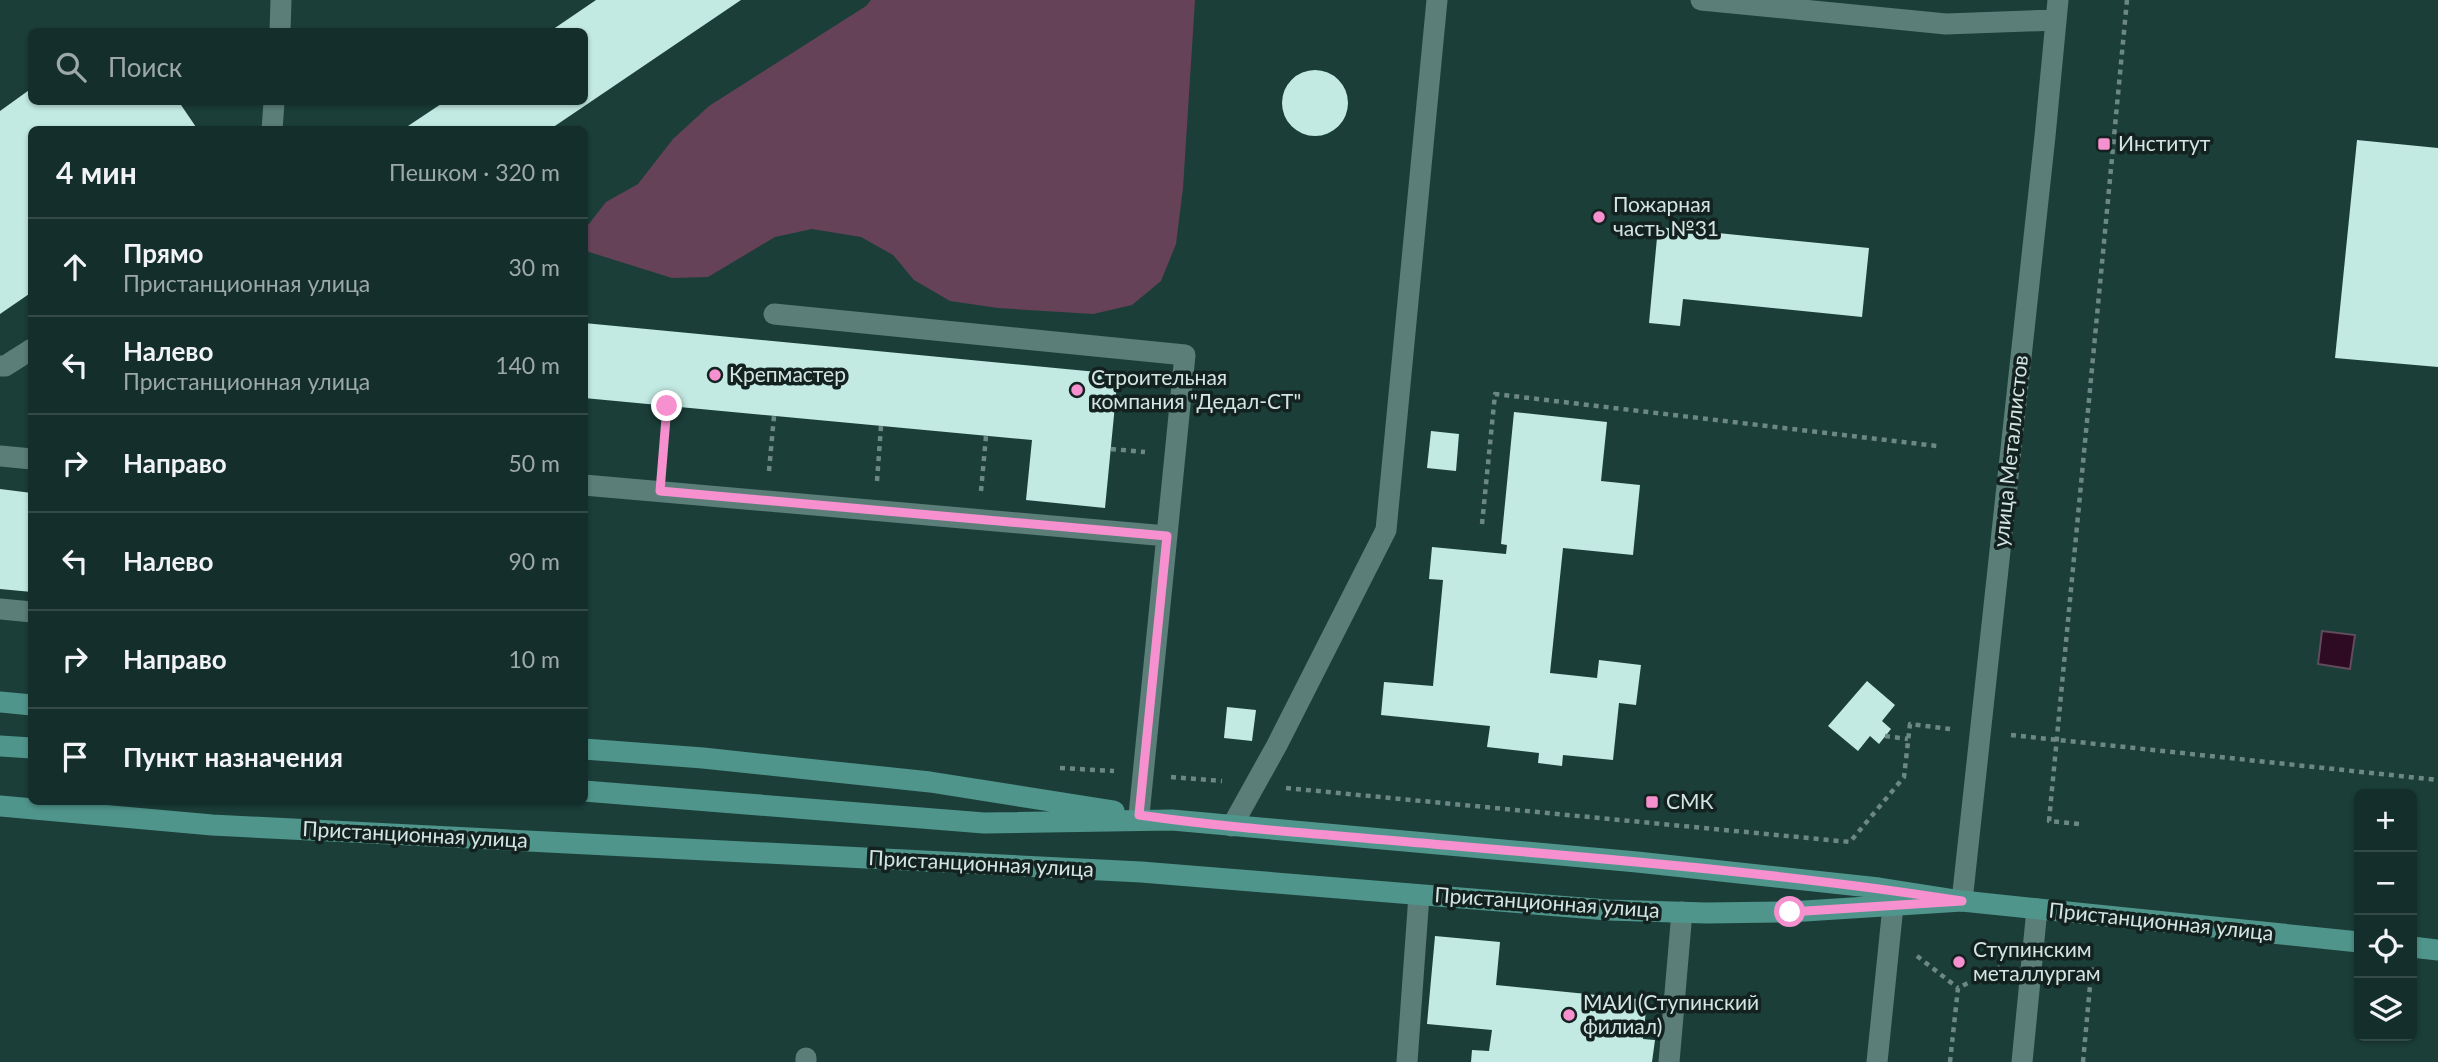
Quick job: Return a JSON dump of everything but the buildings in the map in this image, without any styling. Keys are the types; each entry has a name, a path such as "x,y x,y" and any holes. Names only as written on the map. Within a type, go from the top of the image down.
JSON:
{"main road":[{"path":"0,702 28,705"},
{"path":"0,746 28,748"},
{"path":"588,749 703,758 930,782 1172,820"},
{"name":"Пристанционная улица","path":"588,792 984,823 1172,820 1663,865 1879,888 1962,901 2354,941"},
{"name":"Пристанционная улица","path":"0,806 212,825 1140,872 1608,910 1790,912 1962,901"},
{"path":"2417,948 2438,950"}],"street":[{"path":"280,28 281,0"},
{"path":"1232,826 1277,745 1386,530 1437,0"},
{"path":"1701,0 1946,24 2057,10"},
{"name":"улица Металлистов","path":"1962,901 2057,10"},
{"path":"272,126 274,105"},
{"path":"774,314 1185,355 1139,815"},
{"path":"0,366 5,366 28,352"},
{"path":"0,456 28,459"},
{"path":"588,485 1167,536"},
{"path":"0,609 28,612"},
{"path":"1407,1062 1419,895"},
{"path":"1877,1062 1893,906"},
{"path":"2022,1062 2037,909"},
{"path":"1669,1062 1682,912"}],"path":[{"path":"2080,824 2049,821 2127,0"},
{"path":"1482,524 1495,394 1937,446"},
{"path":"660,491 667,406"},
{"path":"766,501 774,416"},
{"path":"874,510 881,426"},
{"path":"978,520 986,436"},
{"path":"1885,736 1909,739"},
{"path":"2056,740 2438,780"},
{"path":"1914,954 1958,988"},
{"path":"1958,988 2012,962"},
{"path":"2083,1062 2092,964"},
{"path":"1950,1062 1958,988"}],"shaded area":[{"path":"871,0 1195,0 1183,188 1176,244 1161,281 1132,305 1093,314 998,308 950,301 914,280 893,255 861,237 812,229 775,237 708,277 672,278 588,251 588,225 606,202 638,184 673,139 709,106 866,6"},
{"path":"2322,631 2355,635 2350,669 2318,664"}],"place":[{"name":"Институт","path":"2104,144"},
{"name":"Пожарная часть №31","path":"1599,217"},
{"name":"Крепмастер","path":"715,375"},
{"name":"Строительная компания \"Дедал-СТ\"","path":"1077,390"},
{"name":"СМК","path":"1652,802"},
{"name":"Ступинским металлургам","path":"1959,962"},
{"name":"МАИ (Ступинский филиал)","path":"1569,1015"}],"route":[{"path":"667,406 660,491 1167,536 1139,815 1232,826 1637,862 1879,888 1962,901 1790,912"}]}
